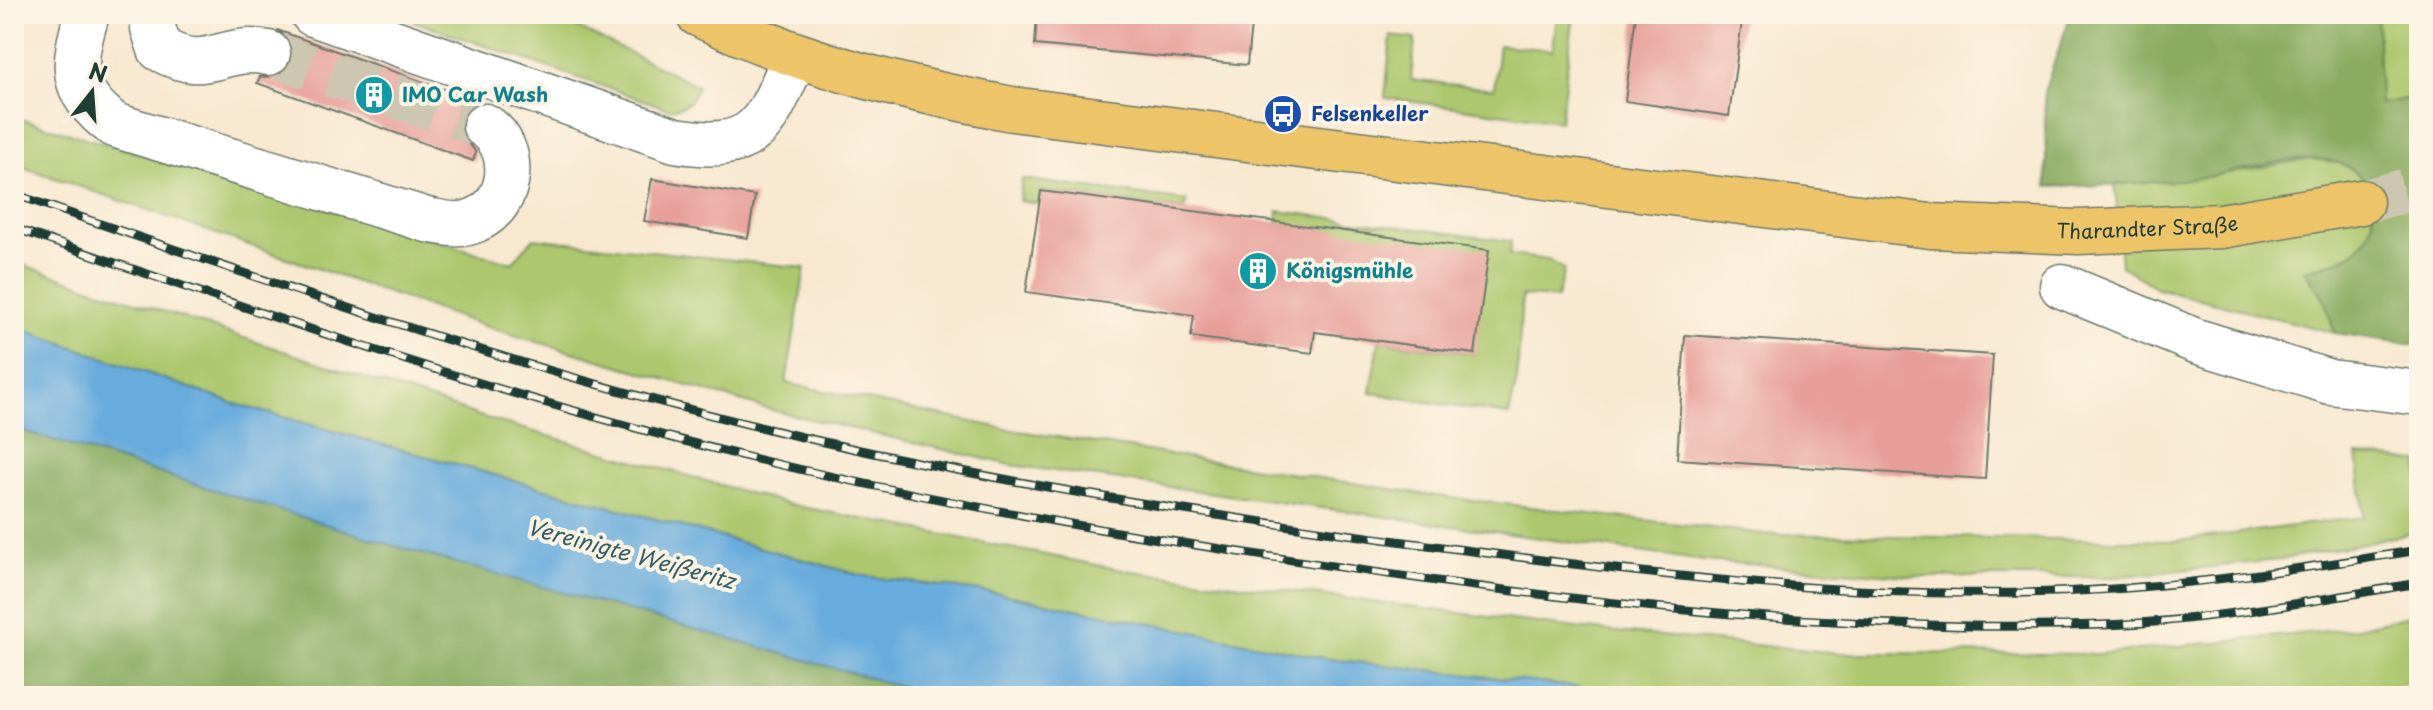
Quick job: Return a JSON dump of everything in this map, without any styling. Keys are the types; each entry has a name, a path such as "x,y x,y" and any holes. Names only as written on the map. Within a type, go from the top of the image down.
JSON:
{"main road":[{"name":"Tharandter Straße","path":"698,14 795,56 878,82 1012,109 1930,226 2078,232 2221,226 2361,202"}],"lane":[{"path":"87,14 75,65 80,91 93,109 114,125 427,220 456,226 479,220 495,205 505,184 509,162 504,144 485,126"},
{"path":"153,14 153,28 160,49 182,61 208,61 250,49 268,53"},
{"path":"313,14 675,140 710,146 743,140 766,118 795,56"},
{"path":"2062,286 2196,341 2315,377 2419,393"}],"green space":[{"path":"393,14 549,14 697,85 688,103 669,109"},
{"path":"1557,14 1574,14 1560,121 1385,98 1391,36 1415,39 1411,80 1494,89 1499,45 1553,50"},
{"path":"2071,14 2377,14 2380,104 2419,96 2419,345 2335,333 2323,296 2304,270 2348,256 2368,235 2374,211 2372,198 2360,177 2350,168 2338,163 2305,159 2199,178 2047,187 2044,92"},
{"path":"2377,14 2419,14 2419,96 2380,105"},
{"path":"14,117 512,263 534,238 805,268 786,383 1006,429 1436,496 1764,534 2177,541 2364,517 2357,455 2419,462 2419,532 2279,560 2114,577 1922,577 1705,561 1011,465 771,410 490,328 14,164"},
{"path":"2309,159 2336,162 2352,169 2368,187 2372,198 2372,222 2361,245 2342,259 2305,270 2323,296 2335,333 2157,288 2121,266 2115,184 2199,178"},
{"path":"1022,179 1187,201 1185,210 1041,191 1039,204 1019,201"},
{"path":"1278,211 1511,241 1510,255 1548,260 1564,269 1557,298 1522,296 1517,380 1509,415 1371,393 1379,341 1475,354 1277,222"},
{"path":"14,262 489,419 787,504 1117,569 1576,628 1840,653 2100,654 2357,628 2419,613 2419,683 2324,696 1655,696 1329,659 996,593 863,576 235,404 14,326"},
{"path":"14,428 402,548 910,689 968,696 14,696"}],"water":[{"name":"Vereinigte Weißeritz","path":"14,326 235,404 863,576 996,593 1329,659 1655,696 968,696 910,689 402,548 14,428"}],"building":[{"path":"1037,14 1252,14 1247,65 1035,45"},
{"path":"1636,14 1743,14 1729,116 1625,101"},
{"name":"IMO Car Wash","path":"277,30 480,102 467,109 460,122 462,135 476,152 473,161 257,83 260,77 279,76 293,57 291,42"},
{"path":"652,179 755,196 748,238 644,221"},
{"name":"Königsmühle","path":"1041,191 1489,250 1475,354 1315,332 1312,353 1191,337 1194,315 1026,292"},
{"path":"1685,335 1993,355 1985,479 1677,459"}],"tunnel":[{"path":"268,53 485,126"},
{"path":"2361,202 2419,187"}],"railway":[{"path":"14,194 388,321 672,405 928,464 1250,520 1499,555 1674,575 1761,584 1937,593 2025,593 2151,586 2266,573 2419,550"},
{"path":"14,228 475,382 756,459 1010,513 1351,569 1685,610 1934,625 2101,625 2181,620 2419,583"}],"place":[{"name":"IMO Car Wash","path":"374,95"},
{"name":"Felsenkeller","path":"1283,114"},
{"name":"Königsmühle","path":"1258,271"}]}
